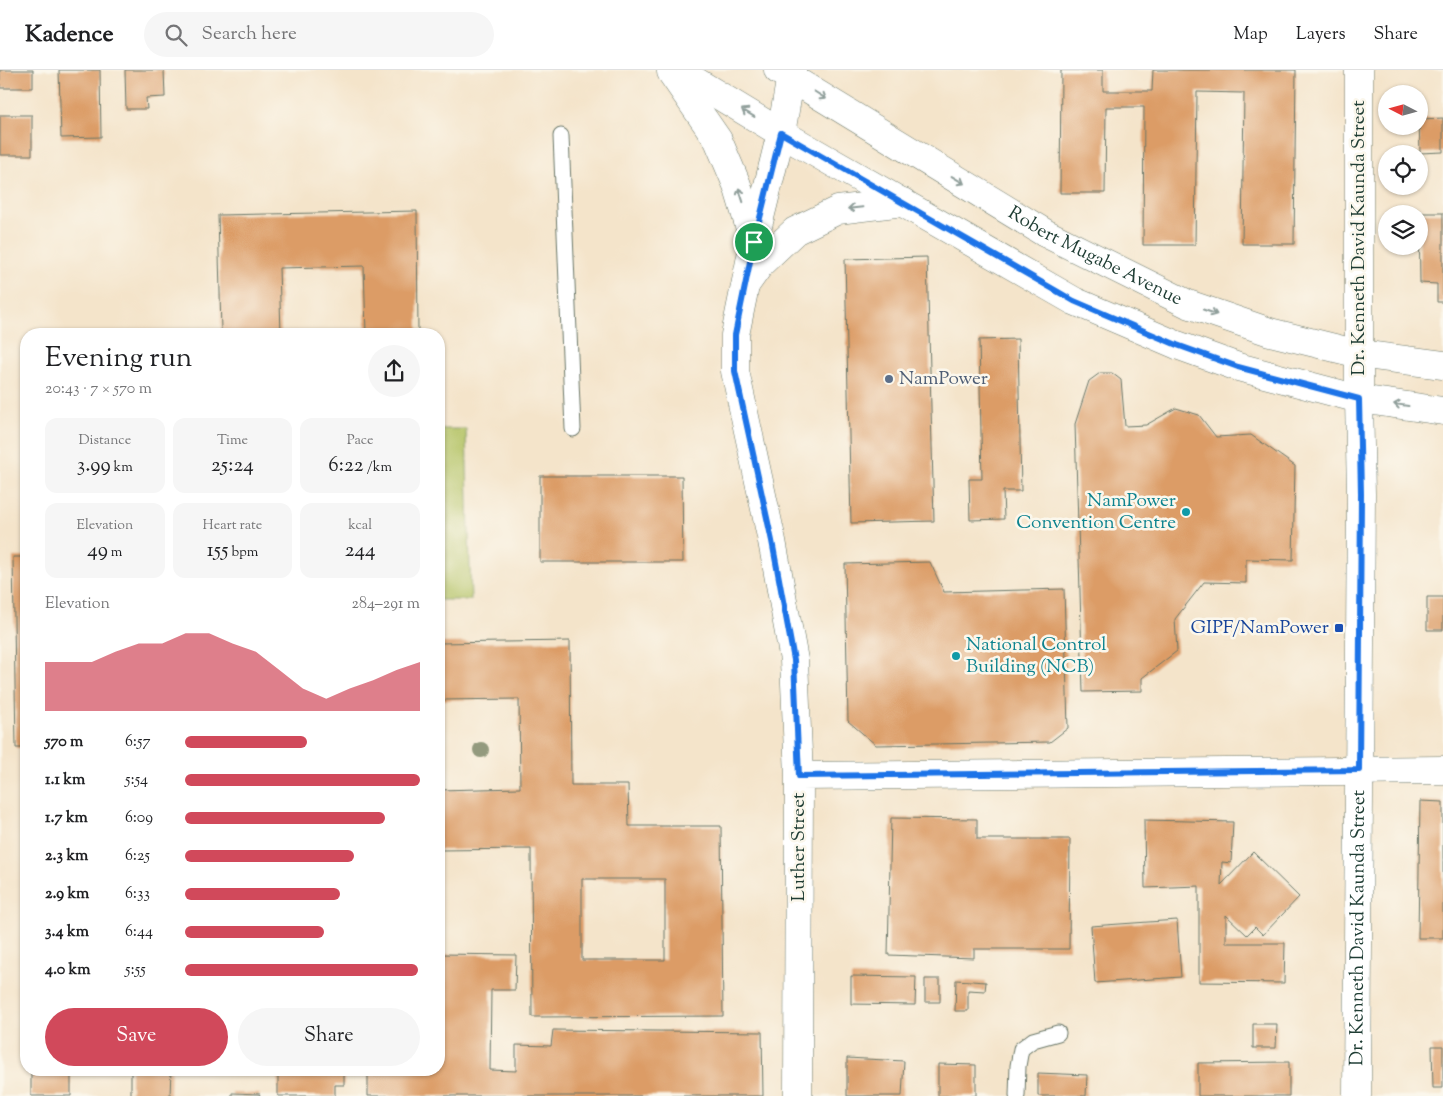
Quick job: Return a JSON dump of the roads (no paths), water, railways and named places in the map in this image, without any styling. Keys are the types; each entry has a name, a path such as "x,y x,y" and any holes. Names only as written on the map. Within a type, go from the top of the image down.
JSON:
{"street":[{"path":"670,70 718,140 738,186 754,242"},
{"path":"677,70 781,133 1074,301 1177,345 1238,367 1359,399 1443,412"},
{"name":"Dr. Kenneth David Kaunda Street","path":"1357,1096 1361,494 1359,399 1359,70"},
{"name":"Luther Street","path":"787,72 781,133 754,242 735,335 735,371 772,541 794,660 799,776 798,1096"},
{"name":"Robert Mugabe Avenue","path":"787,72 1045,233 1188,304 1270,332 1359,354 1443,365"},
{"path":"746,284 761,263 795,232 838,210 903,202"},
{"path":"799,776 1443,770"}],"lane":[{"path":"560,136 573,429"},
{"path":"1017,1096 1021,1049 1033,1040 1058,1033"}],"place":[{"name":"NamPower","path":"889,379"},
{"name":"NamPower Convention Centre","path":"1186,512"},
{"name":"GIPF/NamPower","path":"1339,628"},
{"name":"National Control Building (NCB)","path":"956,656"}]}
